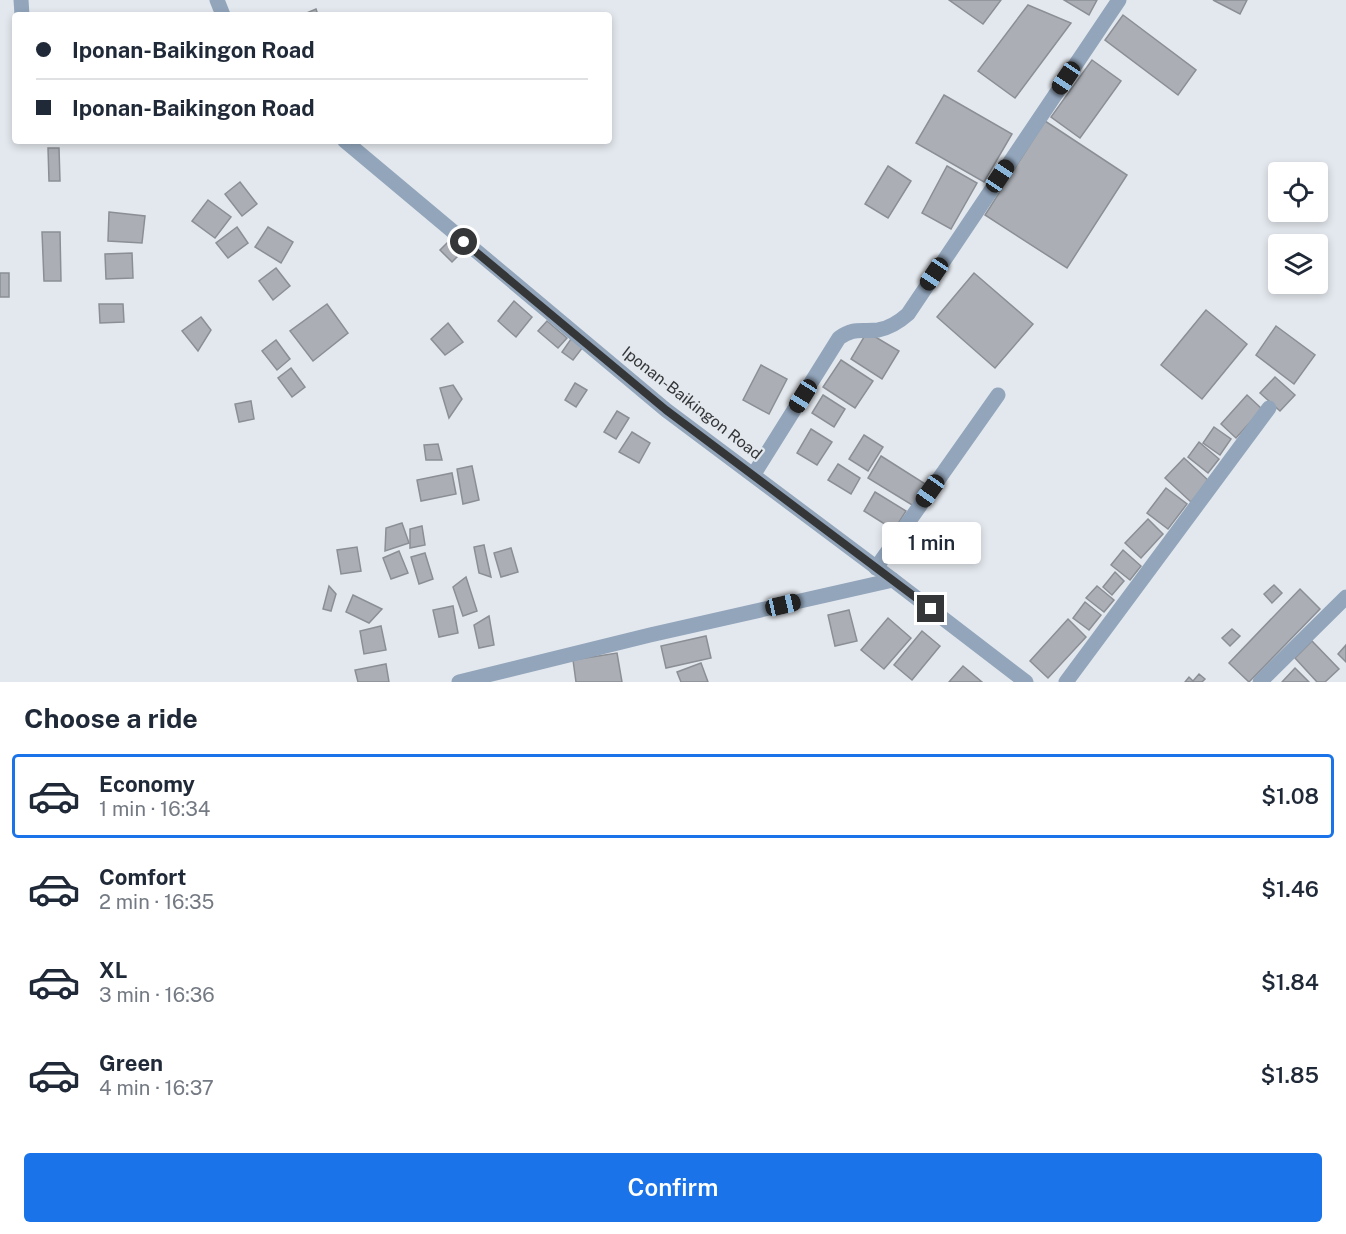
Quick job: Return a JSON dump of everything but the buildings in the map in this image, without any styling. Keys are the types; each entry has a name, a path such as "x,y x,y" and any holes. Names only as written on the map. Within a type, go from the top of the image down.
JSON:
{"street":[{"path":"754,474 839,338 848,331 878,330 892,326 908,314 1119,0"},
{"name":"Iponan-Baikingon Road","path":"349,144 666,410 754,474 1026,682"},
{"path":"876,568 998,395"},
{"path":"1066,682 1269,408"},
{"path":"459,682 650,635 893,580"},
{"path":"1260,682 1346,597"}],"route":[{"path":"464,242 666,410 931,609"}]}
